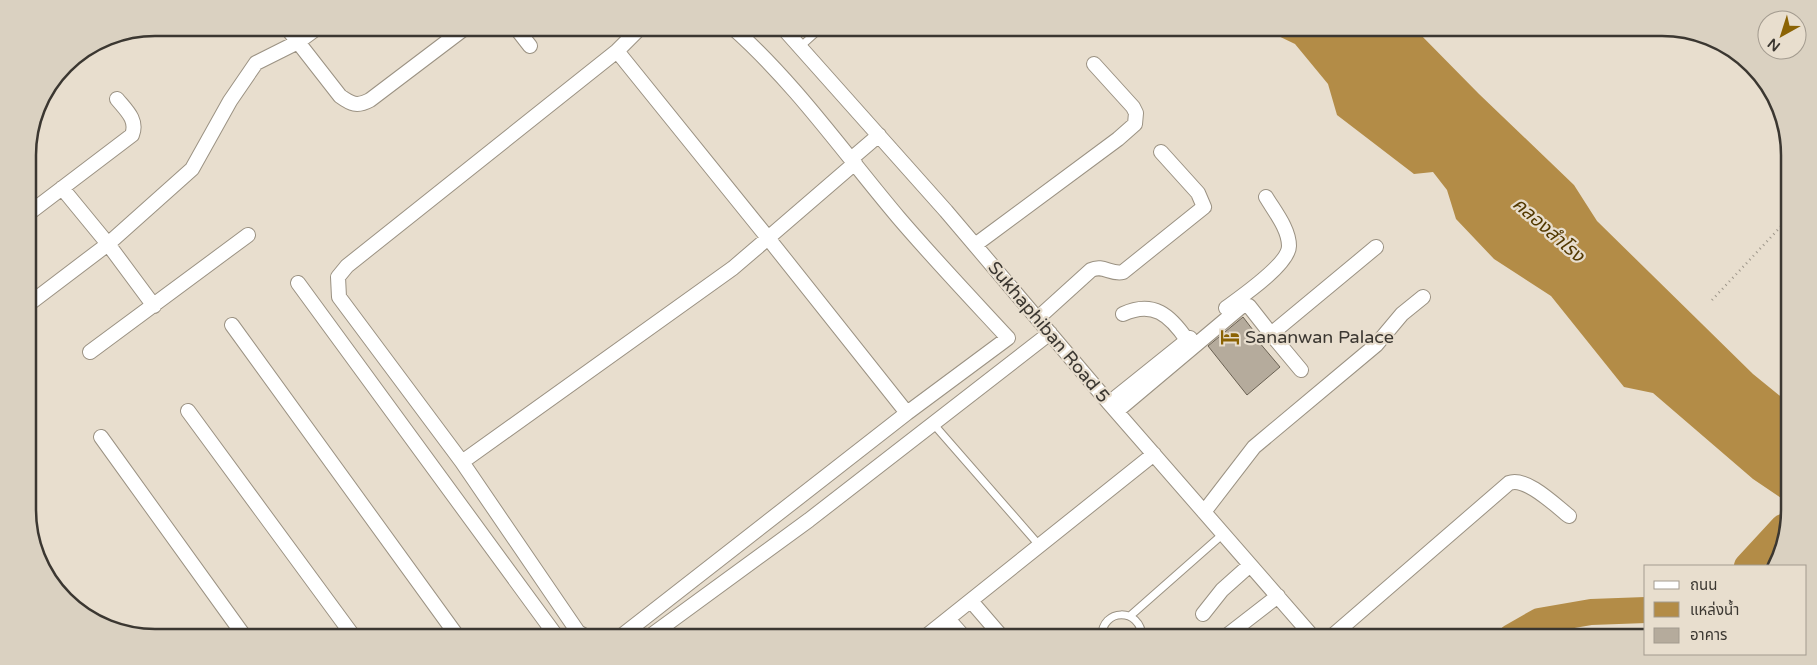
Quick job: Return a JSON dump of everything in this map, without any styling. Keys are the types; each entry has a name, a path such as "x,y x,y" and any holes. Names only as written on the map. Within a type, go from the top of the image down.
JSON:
{"street":[{"path":"293,36 340,96 350,104 359,106 370,100 454,36"},
{"path":"37,298 108,244 192,169 230,101 256,63 306,36"},
{"path":"522,36 530,46"},
{"path":"576,629 462,462 339,297 338,277 347,266 617,51 632,36"},
{"path":"631,629 907,413 1008,338 898,217 853,161 743,36"},
{"name":"Sukhaphiban Road 5","path":"790,36 975,245 1306,628"},
{"path":"617,51 907,413"},
{"path":"975,245 1118,139 1134,124 1136,113 1133,107 1094,64"},
{"path":"37,207 132,135 135,128 133,119 117,99"},
{"path":"462,462 733,268 853,161 879,135"},
{"path":"1038,318 1091,270 1096,267 1116,273 1123,272 1204,207 1198,193 1161,152"},
{"path":"62,188 108,244 154,306"},
{"path":"1113,407 1187,340 1277,267 1288,253 1289,245 1283,225 1266,197"},
{"path":"90,352 248,235"},
{"path":"1271,334 1376,247"},
{"path":"298,283 551,629"},
{"path":"1204,512 1254,447 1376,345 1402,314 1423,297"},
{"path":"1113,407 1242,306 1249,306 1301,370"},
{"path":"1123,314 1133,309 1148,308 1169,318 1187,340"},
{"path":"232,325 451,629"},
{"path":"660,629 809,520 1050,333"},
{"path":"188,411 347,629"},
{"path":"101,436 238,629"},
{"path":"936,628 1154,454"},
{"path":"1341,628 1509,483 1514,481 1525,483 1569,516"},
{"path":"1203,614 1222,590 1250,564"},
{"path":"1236,628 1278,596"},
{"path":"971,601 995,628"},
{"path":"948,619 956,628"}],"lane":[{"path":"800,47 812,36"},
{"path":"936,427 1039,545"},
{"path":"1130,616 1223,534"},
{"path":"1104,628 1105,623 1112,617 1121,614 1130,616 1137,621 1142,628"}],"path":[{"path":"1712,300 1781,226"}],"water":[{"name":"คลองสำโรง","path":"1278,36 1422,36 1574,185 1597,221 1753,374 1781,397 1781,498 1753,479 1653,393 1624,387 1551,296 1494,259 1456,219 1447,190 1433,172 1414,174 1337,115 1328,84 1295,44"}],"building":[{"path":"1243,317 1256,334 1253,335 1280,367 1247,395 1208,346"}],"waterway":[{"path":"1748,565 1778,532"},
{"path":"1527,628 1539,621 1591,612 1644,610"}],"place":[{"name":"Sananwan Palace","path":"1230,337"}]}
